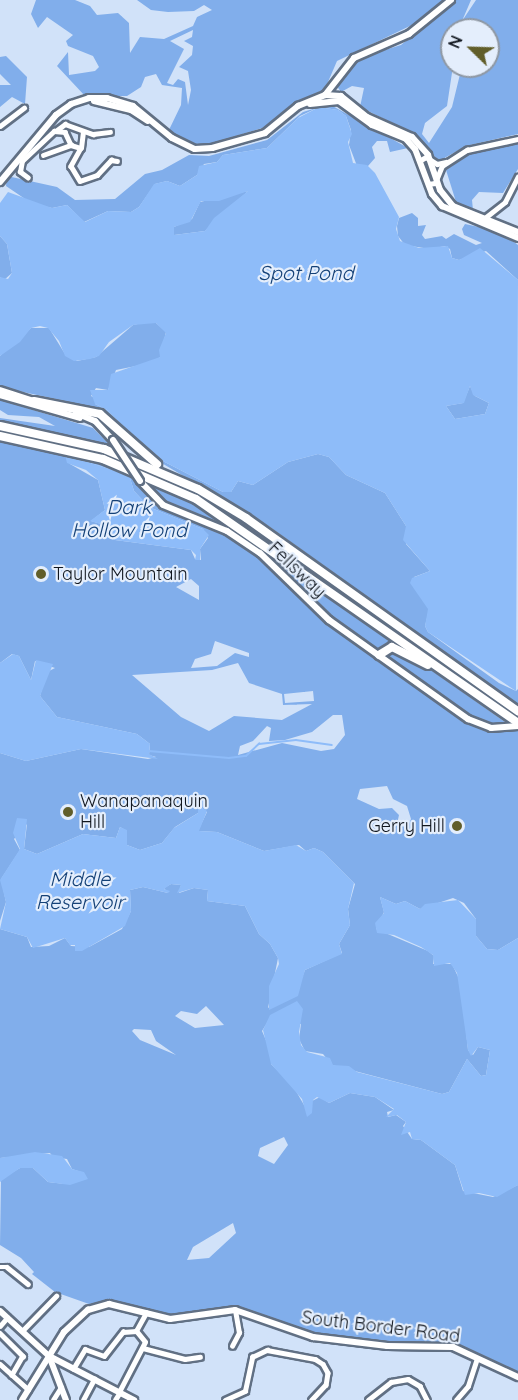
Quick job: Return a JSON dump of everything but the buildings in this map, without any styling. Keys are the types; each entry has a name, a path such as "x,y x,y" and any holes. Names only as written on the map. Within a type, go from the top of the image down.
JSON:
{"highway":[{"path":"34,401 100,414 141,452 174,477 246,518 518,711"},
{"path":"0,426 86,443 174,477"},
{"path":"0,436 94,456 187,494 235,523 518,724"},
{"path":"379,655 392,647 456,680"}],"main road":[{"path":"330,97 335,81 356,56 410,34 451,0"},
{"path":"330,97 335,81"},
{"path":"1,177 64,109 93,97 122,101 142,111 174,140 205,150 268,132 300,105 330,97 371,119 409,135 431,160 436,179 451,205 486,217 518,232"},
{"path":"330,97 374,126 405,138 419,161 435,198 447,210 518,238"},
{"name":"Fellsway","path":"0,390 83,415 102,428 113,440 140,481 163,505 223,530 260,553 319,612 484,726 518,724"},
{"name":"Fellsway","path":"0,395 102,428"},
{"name":"South Border Road","path":"22,1400 64,1332 94,1307 117,1304 173,1319 235,1311 313,1337 387,1346 453,1347 518,1377"},
{"path":"0,1311 49,1356 135,1400"},
{"path":"49,1356 66,1400"}],"street":[{"path":"0,126 24,108"},
{"path":"28,178 20,171 24,159 46,135 65,124 84,132 110,132"},
{"path":"57,130 67,134 71,145"},
{"path":"84,132 81,148 71,166 80,181 97,175 111,160 117,162"},
{"path":"427,184 434,185 439,170 475,147 518,139"},
{"path":"43,155 71,145 81,148"},
{"path":"419,161 425,157 440,164 452,160"},
{"path":"486,217 502,204 518,177"},
{"path":"0,1267 7,1267 28,1284"},
{"path":"22,1331 56,1296"},
{"path":"232,1346 239,1333 235,1311"},
{"path":"136,1331 146,1312"},
{"path":"0,1326 8,1318"},
{"path":"73,1369 85,1349 104,1356 123,1332 136,1331 145,1339 143,1348 116,1400"},
{"path":"0,1333 23,1356 12,1375"},
{"path":"143,1348 185,1359 200,1357"},
{"path":"225,1400 246,1391 252,1358 267,1350 315,1359 323,1364 327,1381 312,1400"},
{"path":"456,1400 468,1386 477,1358"},
{"path":"0,1364 28,1389"},
{"path":"83,1400 94,1379"},
{"path":"368,1400 391,1382 408,1379 420,1386 427,1400"},
{"path":"53,1400 61,1387"}],"shaded area":[{"path":"36,0 75,0 90,6 97,15 118,13 129,23 130,53 140,37 164,39 193,26 197,17 212,10 204,5 194,11 151,10 137,0 445,0 414,24 337,61 325,89 295,103 269,126 202,146 184,142 168,132 181,105 182,88 162,85 156,74 145,77 141,87 127,96 85,96 57,66 68,52 69,75 95,71 99,67 93,56 68,46 66,41 73,35 47,17 38,28 31,14","holes":["193,30 192,37 184,41 193,46 192,55 179,67 188,71 191,90 188,105 185,82 178,79 173,85 167,83 184,49 170,41"]},
{"path":"455,0 471,0 463,18 440,18 440,78 451,78 447,106 425,123 422,134 429,143 452,107 459,78 500,78 500,18 464,18 476,0 518,0 518,134 466,146 439,161 408,131 360,107 364,88 352,86 341,92 336,85 356,59 401,45"},
{"path":"6,56 27,77 25,104 12,97 0,107 0,85 11,85 0,74 0,57"},
{"path":"329,104 408,148 390,152 387,141 377,141 372,147 375,158 368,166 357,166 349,145 351,130 346,116 338,110 319,107"},
{"path":"319,107 300,116 267,148 223,155 217,162 204,164 197,175 180,186 167,181 155,184 139,207 131,212 108,211 84,222 67,205 52,208 31,203 6,186 7,176 57,187 75,200 115,199 145,174 162,170 189,155 209,156 267,140 303,112"},
{"path":"518,142 518,169 503,193 479,192 472,200 473,210 457,205 446,170 473,151"},
{"path":"248,191 205,231 174,235 174,227 192,219 200,202"},
{"path":"412,213 418,218 418,226 426,225 422,235 425,239 442,236 446,239 454,234 476,245 482,243 464,235 462,229 465,224 488,229 514,242 518,245 518,280 486,251 459,260 452,258 450,249 445,246 430,249 405,245 398,236 397,226 399,218"},
{"path":"0,236 7,244 12,273 4,280 0,277"},
{"path":"156,323 166,332 160,357 156,362 116,370 108,390 96,388 91,396 95,398 95,404 107,410 155,457 223,492 231,492 238,481 253,485 288,462 318,454 329,457 346,475 385,493 406,526 406,544 430,571 414,577 429,610 425,626 428,632 499,683 516,691 518,689 518,705 270,527 148,455 105,414 88,406 0,387 0,356 31,328 49,328 65,354 77,361 96,357 133,325"},
{"path":"470,386 475,396 489,403 485,414 455,419 446,406 463,403"},
{"path":"0,400 93,428 111,446 0,422 0,418 55,426 39,417 8,415 0,410"},
{"path":"0,441 65,455 102,463 195,504 518,731 518,938 498,950 487,949 476,936 476,919 464,903 453,898 420,909 405,901 396,904 380,897 384,912 376,929 428,951 434,956 433,964 452,964 461,983 468,1050 473,1055 478,1047 490,1050 486,1075 481,1076 467,1059 449,1092 442,1094 332,1065 323,1054 305,1051 299,1039 301,1024 270,1018 262,1031 271,1052 271,1064 293,1086 304,1105 320,1097 329,1103 350,1093 375,1097 394,1110 387,1112 388,1117 396,1115 406,1122 403,1126 412,1139 421,1140 455,1165 463,1191 493,1197 518,1185 518,1375 440,1344 393,1344 310,1334 236,1308 172,1317 116,1301 89,1304 55,1292 32,1274 34,1272 21,1258 0,1245 1,1179 20,1168 33,1168 48,1182 65,1184 81,1172 72,1169 67,1159 53,1157 50,1153 0,1158 0,929 27,937 31,947 49,946 65,938 71,946 89,947 122,929 131,911 130,890 143,887 168,893 164,888 171,884 181,885 179,893 194,888 208,890 207,901 245,906 259,934 270,944 278,958 268,1008 298,988 305,970 342,953 339,944 350,925 348,909 355,884 323,852 314,848 306,851 299,845 264,851 217,832 198,831 207,812 198,805 198,813 175,827 162,843 140,850 127,845 127,831 120,827 116,838 83,834 37,854 24,849 27,824 14,839 20,850 1,879 6,902 0,921 0,753 26,761 81,749 148,759 156,757 149,755 150,744 137,734 57,717 40,696 47,672 55,668 35,661 31,680 19,656 12,654 0,663","holes":["65,455 129,475 134,491 149,507 203,529 208,538 200,549 201,560 195,559 191,550 115,540 108,526 91,521 105,510 98,480 70,464","191,579 199,586 199,600 176,587","215,641 249,653 249,657 235,653 217,666 191,668 195,659 211,654","238,663 249,683 282,694 283,705 312,704 282,720 234,716 209,731 181,717 132,675 212,670","313,691 314,701 285,703 284,694","333,715 342,715 345,735 334,749 321,751 282,743 238,755 240,746 253,741 267,726 271,728 269,741 285,740 312,732","387,786 393,799 407,806 411,819 407,828 397,824 399,815 392,808 379,809 357,799 360,789","206,1006 224,1025 195,1028 175,1016 181,1011 197,1014","134,1029 151,1030 156,1041 176,1055 140,1040 132,1031","284,1137 288,1145 274,1164 258,1156 260,1148","233,1223 236,1233 209,1258 187,1260 193,1247"]}],"water":[{"name":"Spot Pond","path":"319,107 338,110 346,116 352,134 348,142 353,163 367,165 375,173 399,217 396,229 400,241 419,248 448,246 452,258 459,260 480,248 518,280 516,691 428,632 425,626 428,609 410,583 412,578 430,571 403,540 406,526 385,493 346,475 329,457 318,454 288,462 253,485 238,481 231,492 223,492 155,457 107,410 95,404 90,390 108,390 111,374 160,357 159,350 166,333 156,323 133,325 109,342 99,356 90,359 74,361 65,356 59,341 48,328 40,326 31,328 20,342 0,356 0,277 8,279 12,273 7,244 0,236 0,203 8,192 52,208 67,205 85,222 108,211 131,212 139,207 154,184 167,181 180,186 197,175 199,166 217,162 223,155 267,148 298,118","holes":["248,191 214,218 205,231 174,235 174,227 190,222 201,201 219,201","470,386 473,395 489,403 485,414 455,419 446,406 464,403"]},
{"name":"Dark Hollow Pond","path":"65,455 129,475 134,491 149,507 203,529 209,535 200,549 200,560 195,560 196,555 191,550 115,540 108,526 90,521 105,510 98,480 86,470 67,463"},
{"path":"13,654 19,656 31,680 36,660 53,664 40,696 57,717 137,734 150,744 149,754 158,759 81,749 26,761 0,753 0,663"},
{"name":"Middle Reservoir","path":"198,805 207,811 199,831 217,832 264,851 296,845 306,851 314,848 323,852 354,883 348,909 350,925 339,944 342,954 305,970 298,996 269,1010 269,986 279,964 278,958 270,944 259,934 245,906 207,901 208,890 194,888 177,893 181,885 171,884 164,889 170,891 168,893 143,887 130,890 131,911 125,926 82,951 75,951 75,945 70,945 65,938 33,948 27,937 0,929 6,902 0,880 20,849 13,833 17,818 27,819 24,849 37,854 83,834 116,838 120,827 127,830 127,845 140,850 162,843 174,828 198,813"},
{"path":"380,897 396,904 405,901 420,909 425,904 458,900 476,919 476,936 487,949 498,950 518,938 518,1185 497,1197 479,1193 465,1195 455,1165 421,1140 412,1139 410,1132 401,1135 406,1122 397,1115 386,1117 394,1109 375,1097 350,1093 329,1103 317,1097 313,1100 312,1113 307,1117 302,1099 271,1064 263,1030 270,1015 297,1001 303,1009 299,1032 301,1045 307,1052 330,1058 333,1065 349,1066 357,1072 442,1094 449,1092 467,1059 481,1076 486,1075 490,1050 478,1047 471,1056 468,1050 457,973 450,963 434,966 433,955 421,947 394,935 377,933 375,923 384,913"},
{"path":"35,1152 62,1156 72,1169 84,1172 88,1179 70,1185 48,1182 33,1168 20,1168 0,1182 0,1158"}],"waterway":[{"path":"149,751 229,758 246,756 259,744 296,740 332,745"}],"place":[{"name":"Taylor Mountain","path":"41,574"},
{"name":"Wanapanaquin Hill","path":"68,812"},
{"name":"Gerry Hill","path":"457,826"}]}
